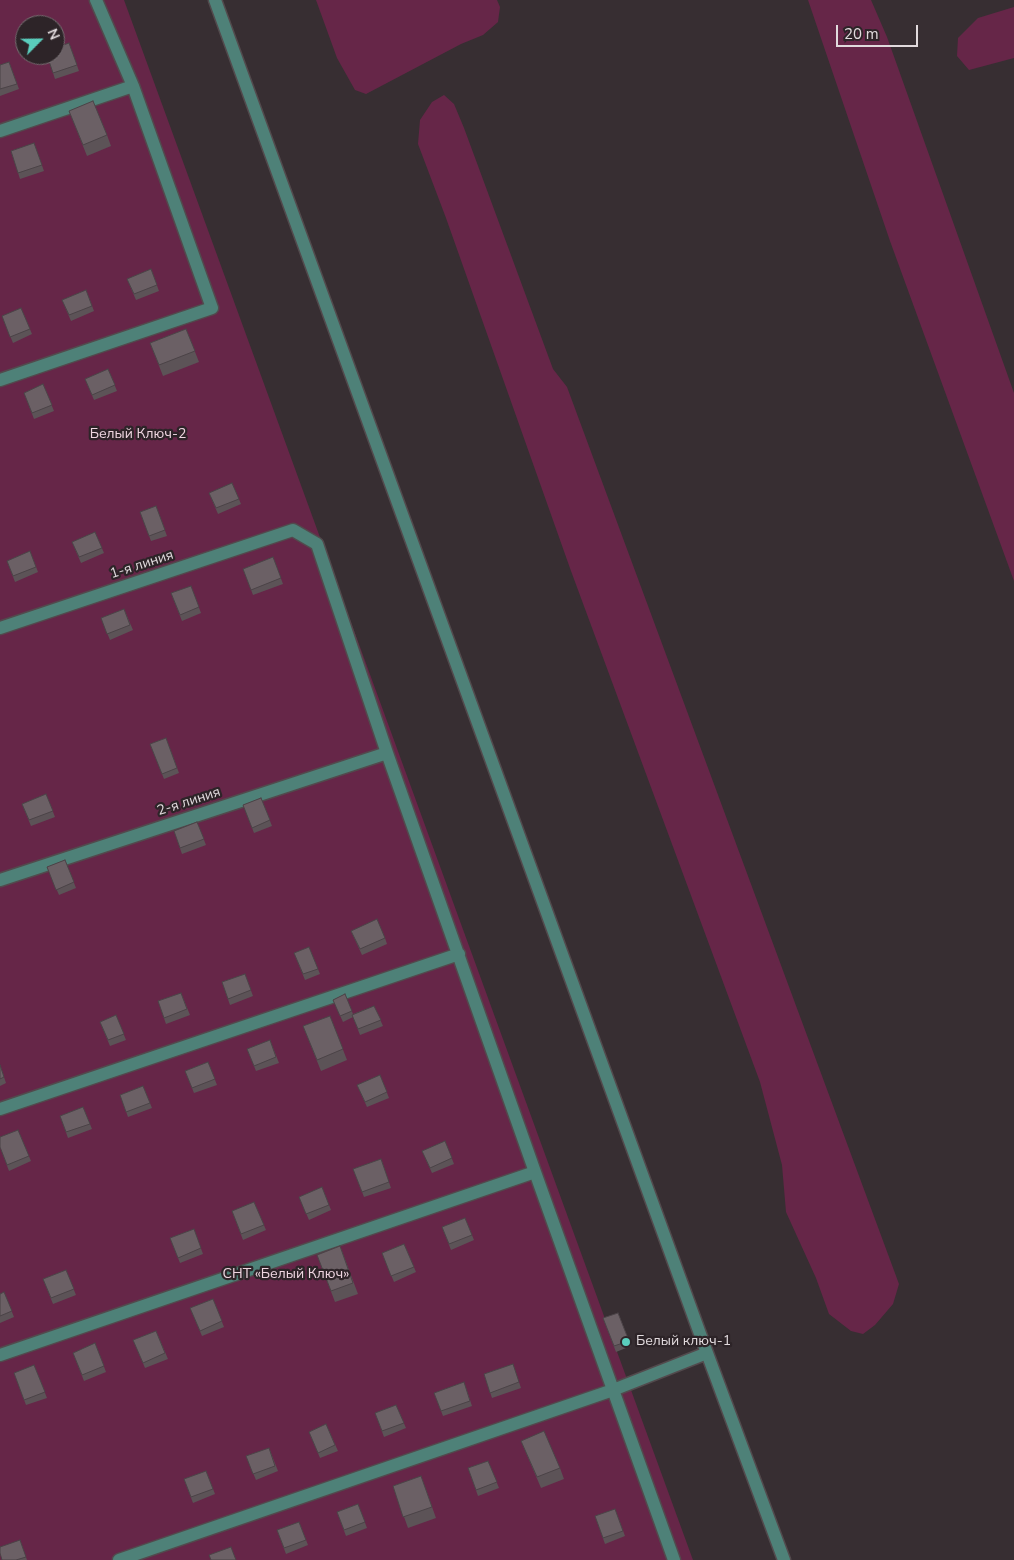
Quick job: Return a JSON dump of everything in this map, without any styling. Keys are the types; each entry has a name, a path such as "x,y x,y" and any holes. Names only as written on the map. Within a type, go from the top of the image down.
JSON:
{"street":[{"path":"0,380 212,308 133,86 96,0"},
{"path":"215,0 784,1560"},
{"path":"0,131 133,86"},
{"name":"1-я линия","path":"0,628 293,530 317,544 387,753"},
{"path":"387,753 674,1560"},
{"name":"2-я линия","path":"0,880 387,753"},
{"path":"0,1109 459,954"},
{"path":"0,1355 535,1172"},
{"path":"118,1560 613,1390 707,1353"}],"green space":[{"name":"СНТ «Белый Ключ»","path":"0,0 124,0 693,1560 0,1560"},
{"path":"316,0 497,0 500,7 498,22 483,35 461,44 366,94 355,90 337,58"},
{"path":"808,0 871,0 887,37 1014,393 1014,581 890,241"},
{"path":"1014,7 1014,58 969,70 957,56 958,38 978,18"},
{"path":"444,95 454,104 464,128 553,369 567,387 899,1284 893,1304 875,1325 863,1334 851,1331 829,1314 816,1278 786,1212 782,1165 760,1082 571,571 418,144 420,120 432,102"}],"building":[{"path":"69,43 77,65 53,73 50,65 65,65 65,44"},
{"path":"9,62 17,84 0,89 0,65"},
{"path":"93,101 107,135 83,145 69,111"},
{"path":"34,143 42,165 18,173 11,151"},
{"path":"151,269 157,285 134,294 127,279"},
{"path":"86,290 92,306 69,315 62,300"},
{"path":"21,308 30,329 10,337 2,316"},
{"path":"186,329 195,351 159,365 150,343"},
{"path":"108,369 115,385 92,395 85,379"},
{"path":"43,384 52,405 32,413 24,393"},
{"path":"232,483 239,499 216,508 209,493"},
{"path":"156,506 165,530 149,536 140,512"},
{"path":"95,532 102,548 79,557 72,542"},
{"path":"30,551 36,567 13,576 7,561"},
{"path":"273,557 281,578 251,590 243,569"},
{"path":"191,586 199,607 180,615 171,593"},
{"path":"124,609 130,625 107,634 101,618"},
{"path":"166,738 177,768 162,774 150,744"},
{"path":"46,794 53,811 29,820 22,804"},
{"path":"261,798 270,820 252,828 243,805"},
{"path":"197,822 204,839 180,848 174,831"},
{"path":"65,860 74,882 56,890 47,867"},
{"path":"377,919 385,938 360,949 351,931"},
{"path":"309,947 318,969 303,974 294,953"},
{"path":"245,974 251,990 228,999 222,982"},
{"path":"181,993 187,1009 164,1018 158,1001"},
{"path":"345,994 352,1011 340,1016 333,1000"},
{"path":"374,1006 381,1020 358,1029 352,1015"},
{"path":"116,1015 124,1034 108,1040 100,1022"},
{"path":"330,1016 343,1049 317,1060 303,1026"},
{"path":"270,1040 276,1057 254,1066 247,1049"},
{"path":"208,1062 215,1079 192,1088 185,1071"},
{"path":"0,1065 4,1077 0,1079"},
{"path":"380,1075 387,1092 365,1102 357,1085"},
{"path":"143,1086 150,1103 126,1112 120,1095"},
{"path":"83,1107 90,1124 66,1132 60,1116"},
{"path":"18,1130 29,1156 7,1165 0,1147 0,1137"},
{"path":"445,1141 452,1158 430,1168 422,1151"},
{"path":"381,1159 389,1182 362,1192 353,1169"},
{"path":"322,1187 329,1205 306,1214 299,1197"},
{"path":"254,1202 264,1225 241,1234 232,1211"},
{"path":"465,1218 472,1235 449,1244 442,1227"},
{"path":"194,1229 201,1248 178,1258 170,1238"},
{"path":"404,1244 414,1267 391,1276 382,1253"},
{"path":"340,1246 353,1283 331,1291 317,1255"},
{"path":"66,1270 74,1289 51,1298 43,1279"},
{"path":"4,1292 12,1311 0,1316 0,1294"},
{"path":"213,1299 222,1321 200,1331 190,1308"},
{"path":"618,1313 629,1341 614,1346 603,1318"},
{"path":"156,1331 165,1353 143,1363 133,1340"},
{"path":"95,1343 104,1366 82,1375 73,1353"},
{"path":"513,1364 519,1382 490,1393 484,1374"},
{"path":"34,1365 45,1392 24,1400 14,1373"},
{"path":"464,1382 470,1401 441,1411 434,1393"},
{"path":"396,1405 404,1423 382,1431 375,1413"},
{"path":"326,1424 335,1445 318,1453 309,1432"},
{"path":"544,1431 560,1468 537,1477 521,1441"},
{"path":"269,1448 275,1466 253,1474 246,1456"},
{"path":"488,1461 497,1482 476,1490 468,1468"},
{"path":"206,1471 213,1489 191,1497 184,1479"},
{"path":"421,1476 432,1507 403,1517 393,1486"},
{"path":"358,1504 365,1522 344,1530 337,1512"},
{"path":"615,1509 623,1531 603,1538 595,1516"},
{"path":"299,1522 306,1540 284,1548 277,1530"},
{"path":"20,1540 26,1557 16,1560 2,1560 0,1547"},
{"path":"231,1547 236,1560 211,1560 209,1555"}],"place":[{"name":"Белый ключ-1","path":"626,1342"}],"park label":[{"name":"Белый Ключ-2","path":"138,435"}]}
